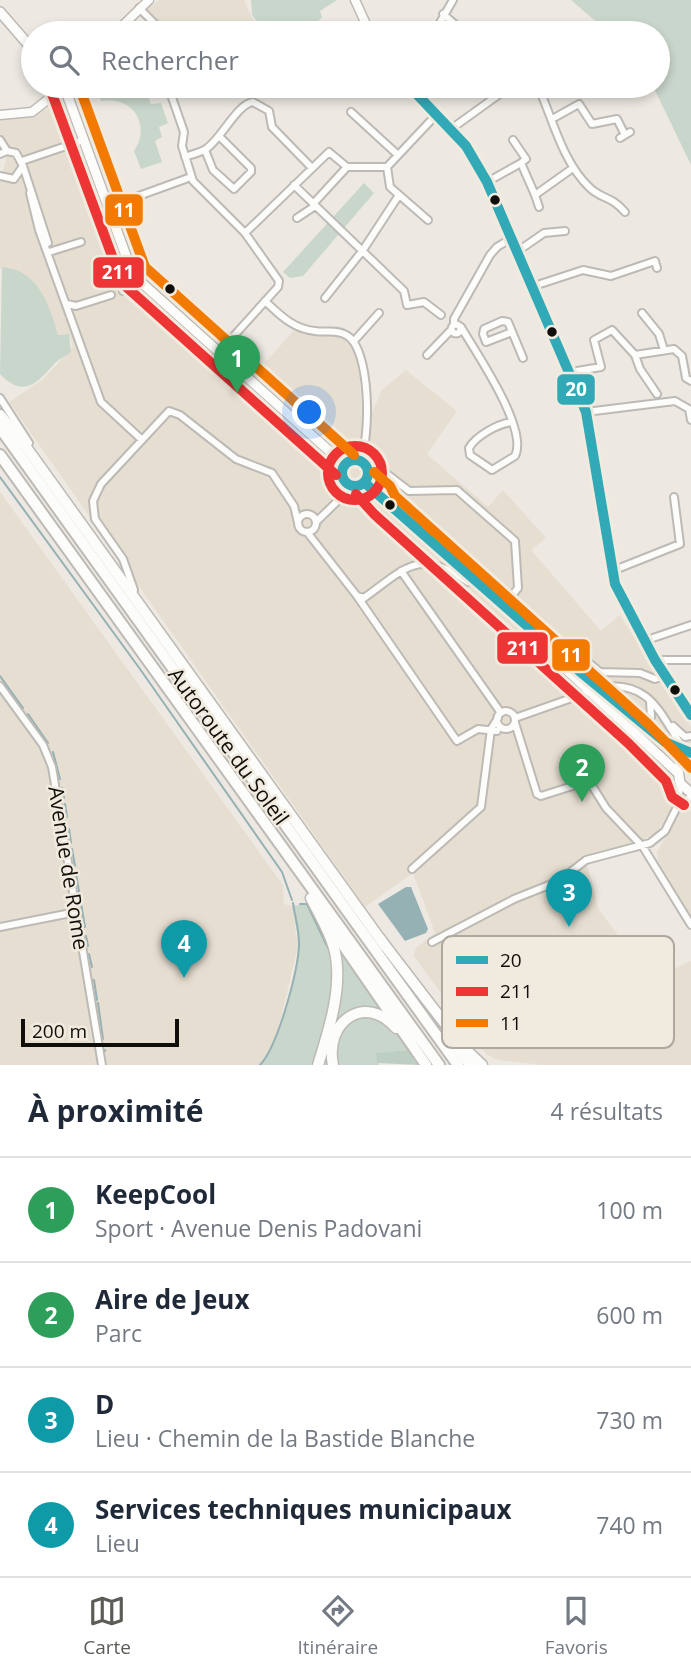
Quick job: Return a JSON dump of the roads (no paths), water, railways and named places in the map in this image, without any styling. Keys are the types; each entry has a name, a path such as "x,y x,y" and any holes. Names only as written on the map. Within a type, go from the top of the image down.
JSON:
{"highway":[{"path":"0,415 22,442"},
{"name":"Autoroute du Soleil","path":"0,428 442,1043"},
{"name":"Autoroute du Soleil","path":"0,455 439,1065"},
{"path":"247,799 417,1052"},
{"name":"Autoroute du Soleil","path":"446,1048 458,1065"}],"main road":[{"path":"0,12 21,36"},
{"path":"68,98 126,261 139,277 345,465"},
{"path":"74,98 124,246 139,277 222,349 263,390"},
{"path":"0,409 442,1025"},
{"path":"367,471 348,487 342,472 345,465 352,461 367,471 547,651 679,774 691,795"},
{"path":"468,582 571,662 665,742 688,754 679,774"},
{"path":"547,651 615,707 571,662"},
{"path":"311,898 332,943 337,967 335,993 318,1065"},
{"path":"380,939 442,1019"},
{"path":"333,1065 331,1045 335,1031 346,1018 359,1013 375,1013 386,1018 426,1065"},
{"path":"459,1048 471,1065"},
{"path":"465,1048 481,1065"}],"street":[{"path":"127,21 149,0"},
{"path":"355,0 365,21"},
{"path":"440,21 453,0"},
{"path":"139,8 152,21"},
{"path":"443,14 451,21"},
{"path":"0,115 32,111 49,98"},
{"path":"172,98 184,132 181,142 191,177 245,233 279,284 222,349"},
{"path":"420,98 466,146 487,182 534,286 586,412 612,572 624,604 644,641 691,715"},
{"path":"451,129 493,98"},
{"path":"543,98 573,168 598,195 612,198 625,212"},
{"path":"577,98 592,124 617,119 625,135"},
{"path":"185,157 205,150 246,103 258,104 269,111 272,127 311,167"},
{"path":"552,118 579,104"},
{"path":"351,112 398,155"},
{"path":"245,233 311,167 331,151 347,167 387,167 436,115"},
{"path":"205,150 213,170 234,189 251,172 251,168 219,136"},
{"path":"0,140 4,153 16,153 23,163 29,191"},
{"path":"14,179 23,163 84,140"},
{"path":"487,182 526,159 513,140"},
{"path":"521,163 539,207"},
{"path":"298,218 314,205 347,167"},
{"path":"387,167 390,187 428,220"},
{"path":"535,195 573,168"},
{"path":"0,177 23,182 29,191 41,215 49,252 102,404 141,439"},
{"path":"111,206 191,177"},
{"path":"294,186 404,291 409,315"},
{"path":"325,298 363,250 399,195"},
{"path":"518,251 544,233 565,231"},
{"path":"426,355 457,328 460,311 490,255 512,238"},
{"path":"49,252 81,242"},
{"path":"534,286 583,270 611,276 655,261 657,268"},
{"path":"125,290 139,277"},
{"path":"67,304 76,306 111,295"},
{"path":"265,301 296,326 314,331 340,332 354,341 362,352 367,471 383,471 409,491 457,490 513,539 516,544 518,586 512,600 515,619"},
{"path":"407,305 424,302 441,315"},
{"path":"354,341 379,313"},
{"path":"642,313 659,334 664,351"},
{"path":"486,342 483,331 502,321 508,322 523,358"},
{"path":"457,328 477,349 512,422 517,447 515,456 492,470 470,455 469,448 473,441 502,423 512,422"},
{"path":"571,373 601,367 594,340 612,330 635,355 640,369 657,394"},
{"path":"477,349 486,342 512,332"},
{"path":"635,355 674,349 681,356 686,378 691,381"},
{"path":"0,398 62,497"},
{"path":"586,412 675,401 690,409 691,420"},
{"path":"173,651 132,587 123,559 95,519 94,509 101,484 165,414 173,411 241,461 272,473 294,506 299,527"},
{"path":"312,527 321,513 348,487"},
{"path":"612,572 680,544 674,497"},
{"path":"294,506 307,514 314,537 457,741 478,729 519,735"},
{"path":"299,527 299,520 307,514 321,513"},
{"path":"299,527 312,527"},
{"path":"357,596 364,598 415,563 443,566 468,582"},
{"path":"409,583 408,575 415,563"},
{"path":"401,571 499,715 499,730"},
{"path":"500,605 512,600"},
{"path":"512,600 529,621 571,662 582,657 600,672 640,673 655,679 665,676"},
{"path":"644,641 691,625"},
{"path":"655,660 691,660"},
{"name":"Avenue de Rome","path":"0,686 43,745 51,761 102,1065"},
{"path":"602,687 628,687 649,699 681,735 691,736"},
{"path":"412,869 481,807 491,741 499,730 515,720 586,693"},
{"path":"633,716 644,719 651,717 653,711 649,699"},
{"path":"499,715 508,712 515,720 537,794 541,796 589,783 606,808 643,847 691,925"},
{"path":"499,715 499,730"},
{"path":"669,722 688,754"},
{"path":"678,805 679,774"},
{"path":"443,936 514,899 559,881 586,860 643,847 664,831 678,805 691,795"},
{"path":"0,926 76,912"},
{"path":"432,942 442,937"}],"water":[{"path":"406,887 411,887 428,929 426,933 405,941 378,904"}],"waterway":[{"path":"0,477 140,669 282,872 292,900"},
{"path":"0,676 23,708"},
{"path":"28,714 48,743"},
{"path":"53,752 60,779"},
{"path":"62,788 64,798"},
{"path":"65,804 67,817"},
{"path":"69,829 71,843"},
{"path":"72,849 75,866"},
{"path":"76,874 85,927"},
{"path":"260,1065 267,1056 280,1026 295,974 299,942 293,903"},
{"path":"300,904 307,904 328,948"},
{"path":"86,936 88,946"},
{"path":"89,954 92,967"},
{"path":"94,980 97,1000"},
{"path":"98,1003 103,1039"}],"tunnel":[{"path":"615,707 691,769"}],"place":[{"name":"KeepCool","path":"237,393"},
{"name":"Aire de Jeux","path":"582,802"},
{"name":"D","path":"569,927"},
{"name":"Services techniques municipaux","path":"184,978"}]}
